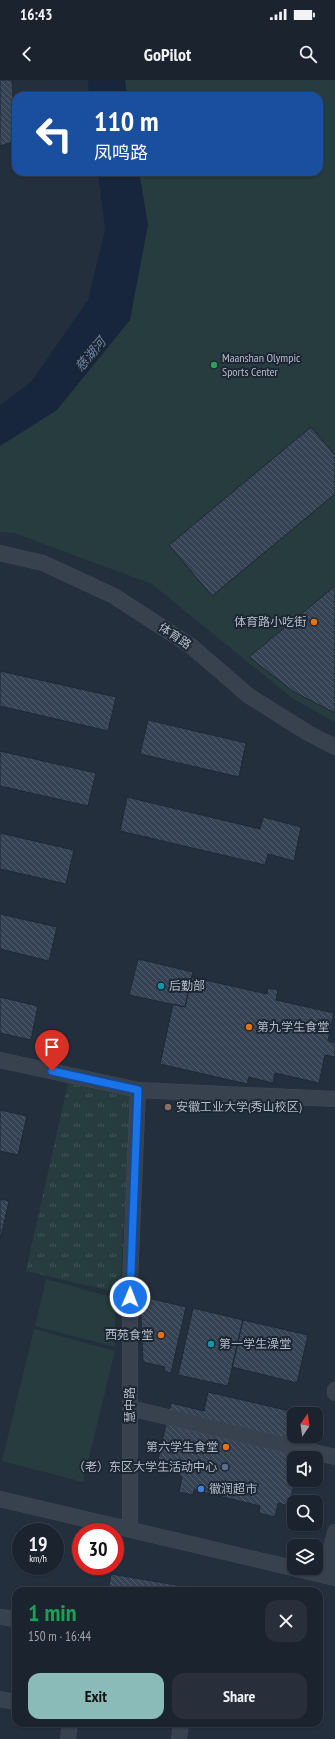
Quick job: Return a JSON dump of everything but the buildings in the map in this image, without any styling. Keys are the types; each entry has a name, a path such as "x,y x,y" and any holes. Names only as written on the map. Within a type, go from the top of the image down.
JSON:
{"street":[{"name":"体育路","path":"0,553 43,563 114,596 191,646 249,696 308,733 335,747"},
{"path":"0,1060 138,1090 335,1099"},
{"name":"慧中路","path":"130,1528 130,1281 138,1090"},
{"path":"130,1408 335,1457"},
{"path":"0,1499 130,1528 330,1577 335,1532"},
{"path":"0,1617 12,1618"},
{"path":"0,1699 12,1701"},
{"path":"68,1739 70,1727"},
{"path":"179,1739 180,1727"}],"green space":[{"name":"Maanshan Olympic Sports Center","path":"125,80 335,80 335,722 292,698 152,584 14,533 0,532 0,446 57,409 148,225 140,176 323,176 323,92 126,92"},
{"path":"68,1083 131,1097 120,1293 26,1271"},
{"path":"46,1279 115,1298 115,1347 35,1326"},
{"path":"34,1329 115,1351 83,1482 2,1461"}],"water":[{"path":"88,80 125,80 126,92 89,92"},
{"name":"慈湖河","path":"98,176 140,176 148,225 130,320 57,410 0,446 0,405 31,382 88,300 105,230"}],"place":[{"name":"Maanshan Olympic Sports Center","path":"214,365"},
{"name":"体育路小吃街","path":"314,622"},
{"name":"后勤部","path":"161,986"},
{"name":"第九学生食堂","path":"249,1027"},
{"name":"安徽工业大学(秀山校区)","path":"168,1107"},
{"name":"西苑食堂","path":"161,1335"},
{"name":"第一学生澡堂","path":"211,1344"},
{"name":"第六学生食堂","path":"226,1447"},
{"name":"（老）东区大学生活动中心","path":"225,1467"},
{"name":"徽润超市","path":"201,1489"}],"route":[{"path":"52,1071 138,1090 130,1297"}]}
